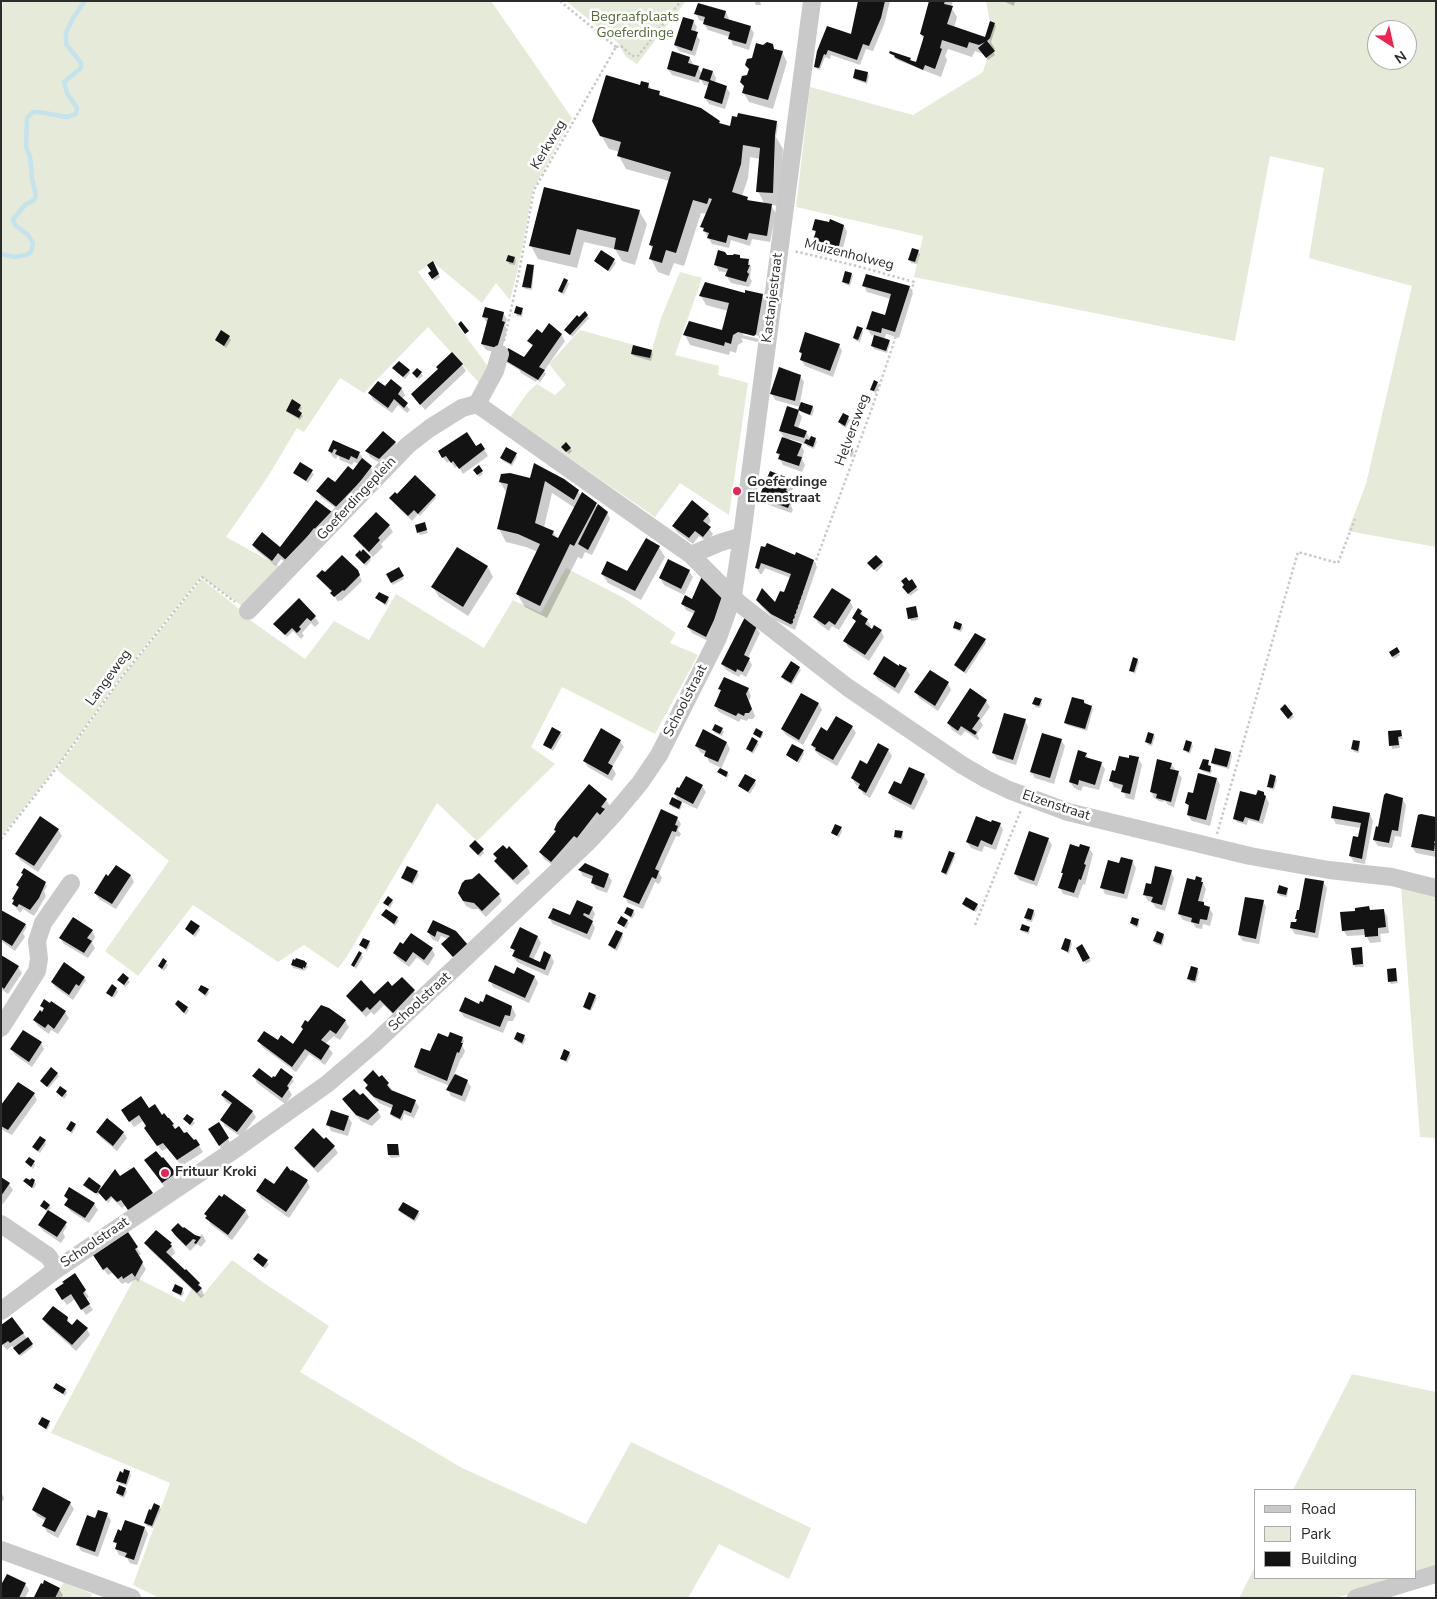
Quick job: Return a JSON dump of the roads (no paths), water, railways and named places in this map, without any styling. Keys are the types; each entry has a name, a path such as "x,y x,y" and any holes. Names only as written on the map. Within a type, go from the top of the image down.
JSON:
{"street":[{"name":"Kastanjestraat","path":"733,595 812,1"},
{"path":"500,354 495,371 477,404 691,555 733,595"},
{"name":"Goeferdingeplein","path":"248,611 408,445 430,428 462,408 477,404"},
{"path":"691,555 723,541 742,536"},
{"name":"Elzenstraat","path":"733,595 739,603 847,687 962,765 993,783 1026,797 1068,812 1250,856 1329,870 1392,877 1436,888"},
{"name":"Schoolstraat","path":"1,1311 58,1269 237,1148 327,1084 382,1037 586,844 625,802 659,754 718,638 733,595"},
{"path":"1,1028 37,971 39,959 37,941 43,923 71,883"},
{"path":"1,1224 38,1248 48,1256 58,1269"},
{"path":"1,1550 132,1598"},
{"path":"1356,1598 1436,1574"}],"waterway":[{"path":"1,254 14,257 31,252 33,243 28,235 15,225 13,219 36,196 30,157 26,146 27,118 33,112 67,117 76,114 77,108 67,93 64,82 81,68 81,63 66,44 66,33 73,18 85,1"}],"place":[{"name":"Goeferdinge Elzenstraat","path":"737,491"},
{"name":"Frituur Kroki","path":"165,1173"}],"park label":[{"name":"Begraafplaats Goeferdinge","path":"635,26"}]}
